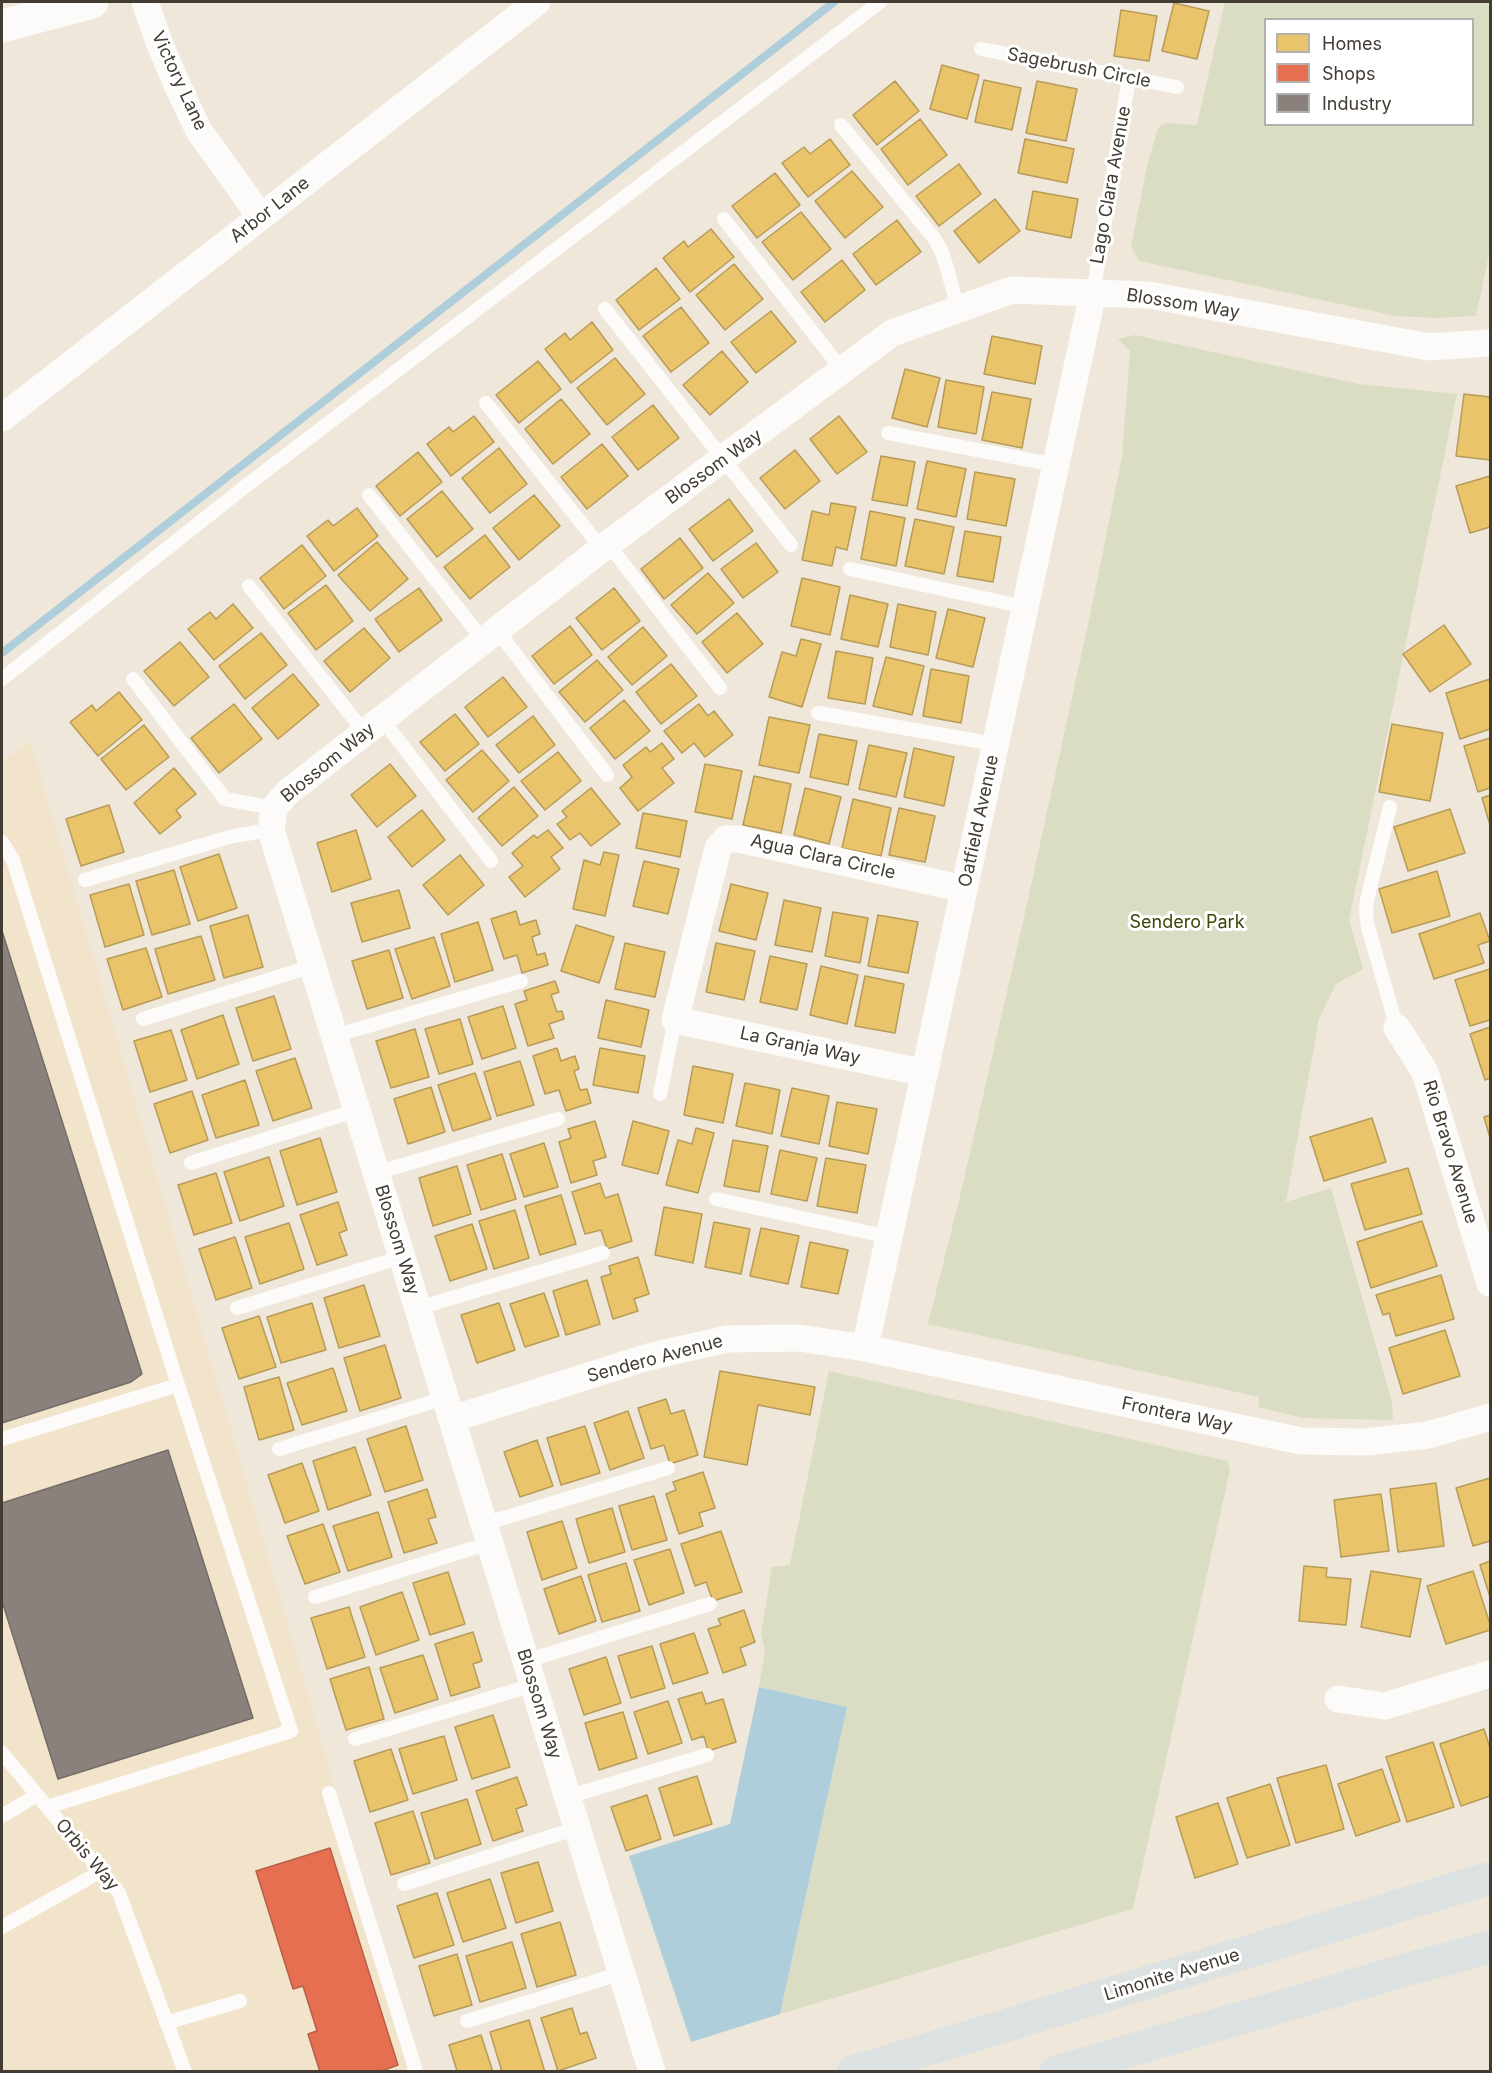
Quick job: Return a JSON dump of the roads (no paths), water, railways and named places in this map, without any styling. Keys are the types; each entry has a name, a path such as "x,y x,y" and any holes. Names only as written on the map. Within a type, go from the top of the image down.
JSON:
{"main road":[{"name":"Limonite Avenue","path":"853,2072 1491,1878"},
{"path":"1056,2072 1491,1947"}],"street":[{"path":"2,26 92,2"},
{"name":"Victory Lane","path":"145,2 170,69 200,130 261,217"},
{"name":"Arbor Lane","path":"6,404 261,217 537,2"},
{"name":"Blossom Way","path":"652,2072 334,1036 272,819 288,792 605,547 892,333 1012,290 1149,295 1429,347 1491,343"},
{"name":"Oatfield Avenue","path":"865,1348 1093,293"},
{"name":"Agua Clara Circle","path":"675,1020 718,848 726,839 739,839 964,889"},
{"name":"La Granja Way","path":"675,1020 925,1072"},
{"name":"Rio Bravo Avenue","path":"1397,1028 1425,1072 1491,1283"},
{"name":"Sendero Avenue","path":"448,1409 727,1339 799,1338 865,1348"},
{"name":"Frontera Way","path":"865,1348 1301,1441 1366,1442 1428,1436 1491,1417"},
{"path":"1338,1699 1385,1706 1491,1674"}],"lane":[{"path":"2,679 242,489 880,2"},
{"name":"Sagebrush Circle","path":"981,49 1177,87"},
{"name":"Lago Clara Avenue","path":"1093,293 1129,78"},
{"path":"841,125 934,238 941,250 958,309"},
{"path":"724,219 843,371"},
{"path":"605,309 790,544"},
{"path":"486,403 720,688"},
{"path":"888,433 1056,465"},
{"path":"369,495 607,775"},
{"path":"850,569 1025,607"},
{"path":"249,586 491,861"},
{"path":"133,679 225,799 272,819"},
{"path":"818,713 995,744"},
{"path":"1390,807 1366,912 1368,927 1397,1028"},
{"path":"85,880 233,836 272,819"},
{"path":"2,842 13,860 178,1385 291,1731 47,1807"},
{"path":"143,1019 313,966"},
{"path":"334,1036 521,981"},
{"path":"660,1094 675,1020"},
{"path":"191,1163 357,1110"},
{"path":"376,1173 558,1119"},
{"path":"716,1199 889,1237"},
{"path":"418,1308 603,1253"},
{"path":"237,1308 402,1257"},
{"path":"2,1439 178,1385"},
{"path":"279,1449 448,1409"},
{"path":"315,1597 668,1468"},
{"path":"355,1739 711,1604"},
{"name":"Orbis Way","path":"2,1753 119,1893 185,2072"},
{"path":"567,1797 707,1755"},
{"path":"329,1793 415,2068 413,2072"},
{"path":"2,1816 37,1796"},
{"path":"404,1884 577,1828"},
{"path":"2,1926 100,1872"},
{"path":"467,2021 622,1974"},
{"path":"166,2023 240,2001"}],"water":[{"path":"759,1687 847,1707 780,2014 691,2042 629,1856 730,1824"}],"waterway":[{"path":"2,653 834,2"}],"park label":[{"name":"Sendero Park","path":"1187,923"}]}
